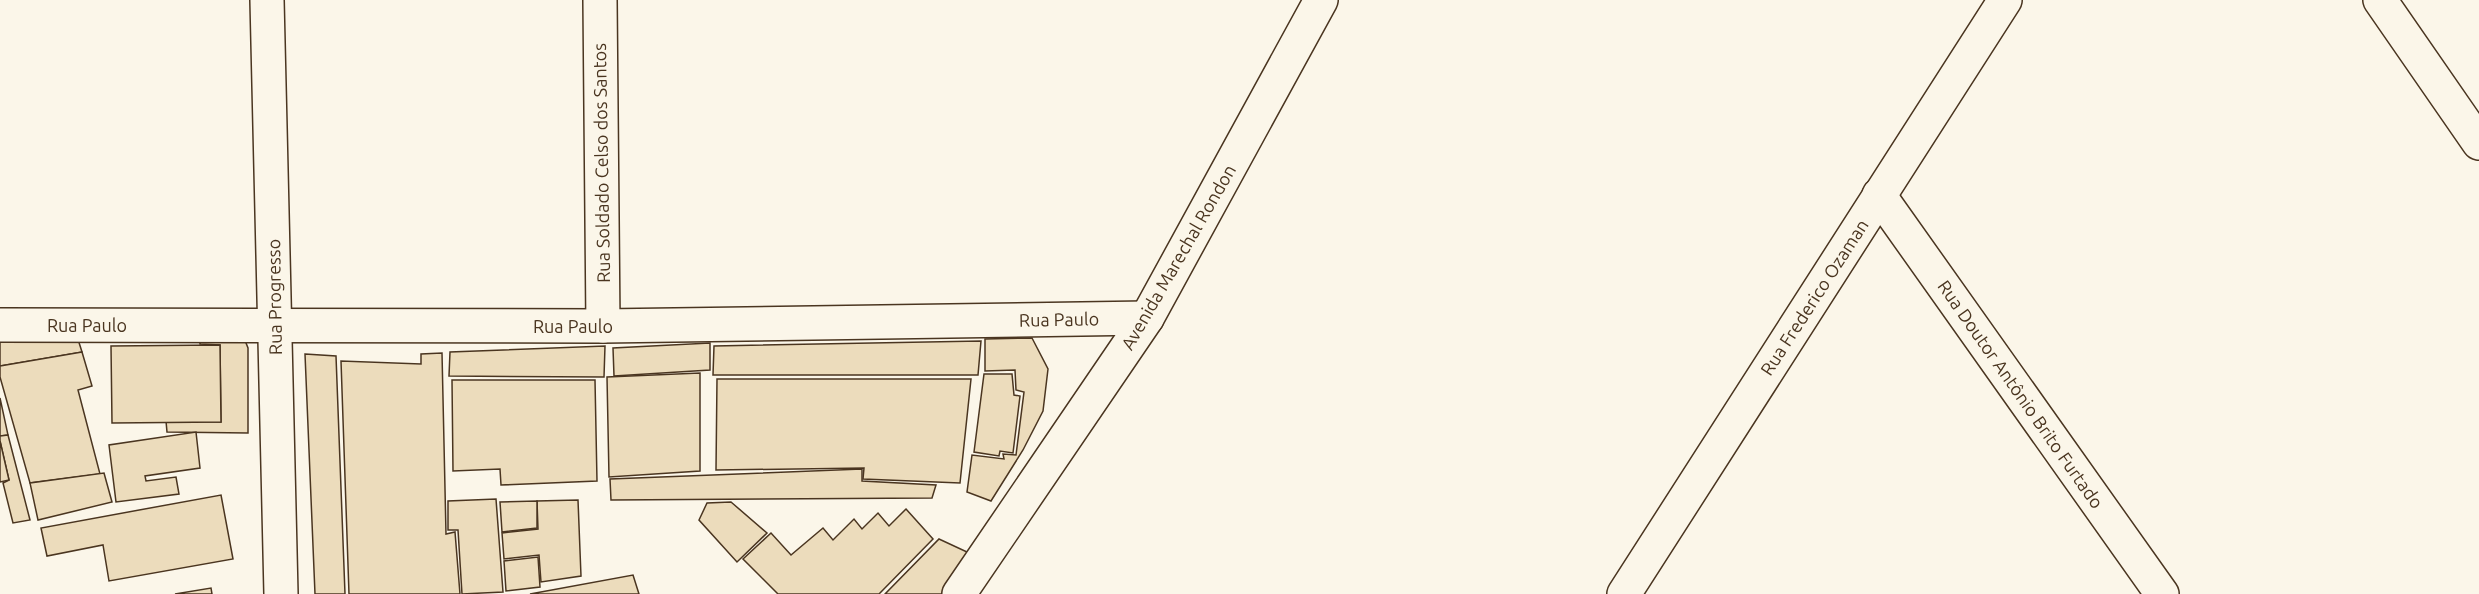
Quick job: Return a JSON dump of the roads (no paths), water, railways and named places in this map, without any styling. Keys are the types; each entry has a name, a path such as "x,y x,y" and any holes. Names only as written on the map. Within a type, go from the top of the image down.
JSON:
{"street":[{"name":"Rua Progresso","path":"267,0 281,594"},
{"name":"Rua Soldado Celso dos Santos","path":"600,0 603,326"},
{"name":"Avenida Marechal Rondon","path":"959,594 1147,318 1321,0"},
{"name":"Rua Frederico Ozaman","path":"1624,594 2005,0"},
{"path":"2380,0 2479,143"},
{"name":"Rua Doutor Antônio Brito Furtado","path":"1879,195 2162,594"},
{"name":"Rua Paulo","path":"0,325 603,326 1147,318"}]}
